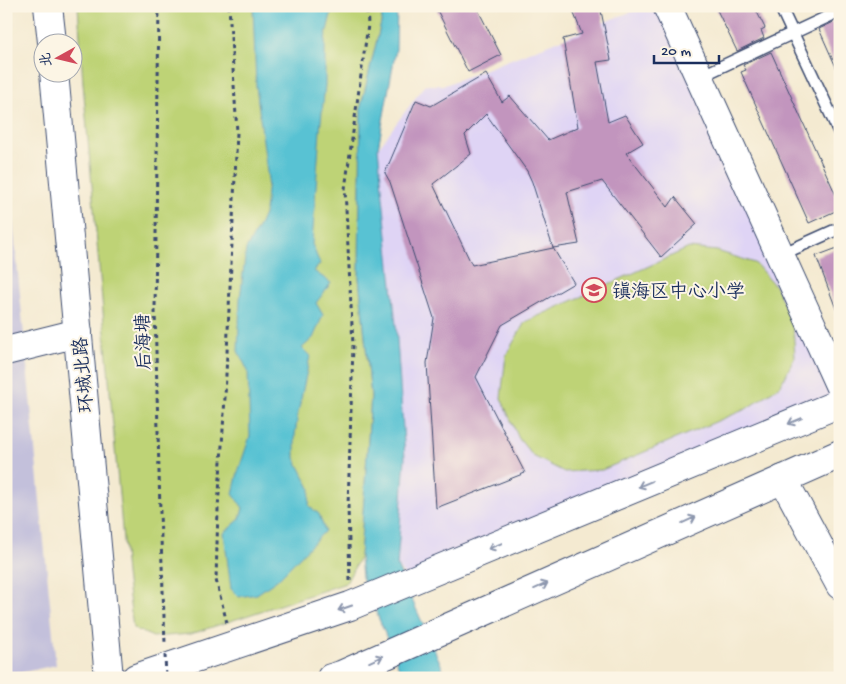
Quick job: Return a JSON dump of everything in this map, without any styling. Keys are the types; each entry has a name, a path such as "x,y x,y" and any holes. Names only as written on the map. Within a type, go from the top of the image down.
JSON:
{"street":[{"path":"48,6 51,32"},
{"path":"666,6 840,387"},
{"name":"环城北路","path":"55,82 109,678"},
{"path":"6,352 78,333"},
{"path":"136,678 350,606 840,403"},
{"path":"331,678 840,454"},
{"path":"783,479 840,585"}],"lane":[{"path":"780,6 840,134"},
{"path":"699,77 840,11"},
{"path":"780,255 840,228"}],"path":[{"name":"后海塘","path":"159,6 155,310 165,645"},
{"path":"229,6 237,132 216,580 232,646"},
{"path":"350,606 348,506 353,345 345,189 368,25 367,6"},
{"path":"165,654 166,678"}],"shaded area":[{"name":"镇海区中心小学","path":"646,6 667,6 840,403 409,582 397,566 405,458 378,148 425,85 445,85"},
{"path":"6,150 56,665 6,676"}],"green space":[{"path":"78,6 380,6 382,19 361,106 359,278 371,396 360,557 346,583 191,634 153,637 133,628 126,574 83,83 82,32 80,32"},
{"path":"689,248 717,251 755,263 776,287 793,324 795,357 780,386 746,409 602,470 564,472 533,456 519,439 501,398 506,355 525,322"}],"water":[{"path":"253,6 333,6 325,39 325,85 312,244 320,264 314,271 331,283 316,303 323,315 313,338 302,348 310,356 295,435 295,458 310,488 309,506 319,514 325,531 277,580 257,594 239,597 231,589 224,533 240,519 243,508 233,494 250,436 248,371 238,351 240,299 246,249 265,212 268,180 256,86"},
{"path":"380,6 397,6 396,49 378,148 396,325 405,458 397,566 447,678 403,678 362,577 360,557 371,396 359,278 361,106 382,19"}],"building":[{"path":"435,6 476,6 501,55 468,72"},
{"path":"571,6 600,6 611,60 597,62 608,122 625,115 643,143 626,153 668,207 675,197 697,224 661,257 602,181 567,192 579,244 553,248 574,283 502,325 476,377 525,473 436,508 427,363 434,318 390,182 385,173 416,100 431,106 486,74 502,102 510,96 548,140 578,127 563,39 582,34","holes":["486,114 527,171 553,248 472,265 433,184 471,154 465,135"]},
{"path":"715,6 754,6 765,28 761,30 764,38 737,51"},
{"path":"840,19 840,76 819,29"},
{"path":"771,52 840,204 840,209 809,223 741,72 746,70 743,65"},
{"path":"840,247 840,314 838,314 816,256"}],"place":[{"name":"镇海区中心小学","path":"594,290"}]}
